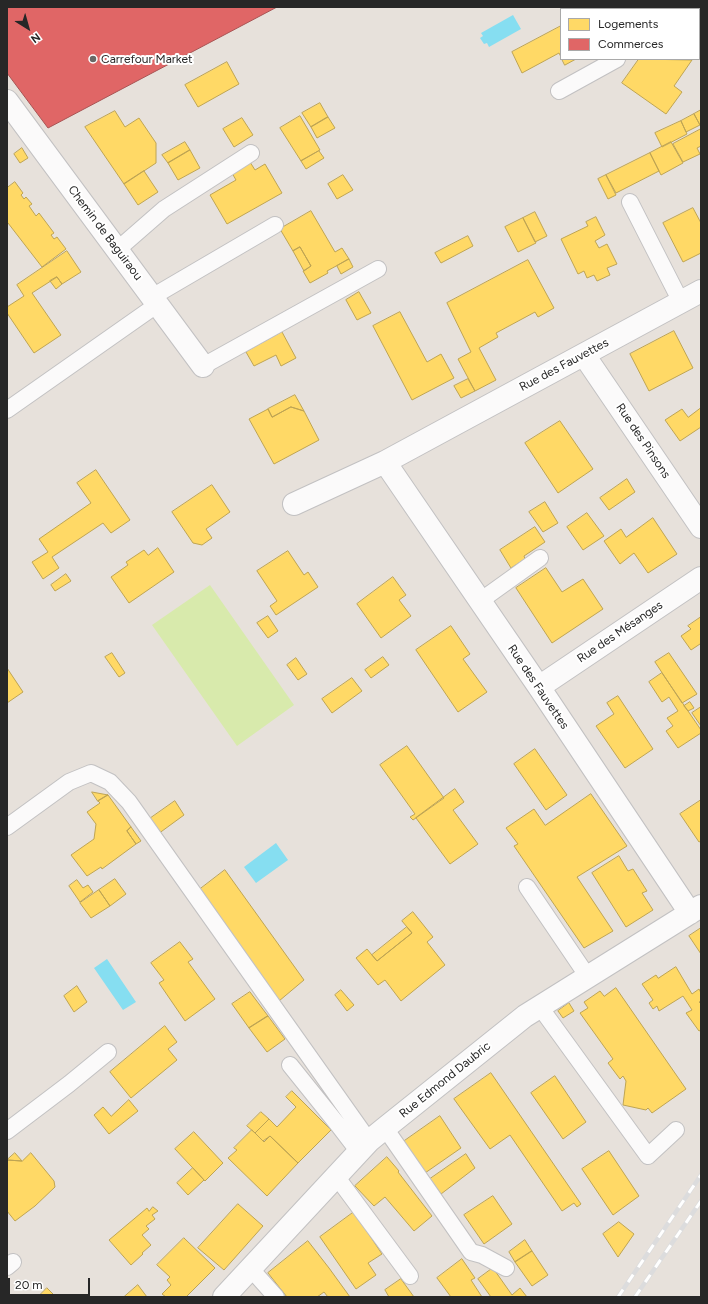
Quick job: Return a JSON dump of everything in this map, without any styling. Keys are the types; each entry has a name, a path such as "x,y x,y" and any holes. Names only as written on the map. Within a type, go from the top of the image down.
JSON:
{"street":[{"name":"Chemin de Baguiraou","path":"7,101 203,366"},
{"name":"Rue des Fauvettes","path":"294,504 385,462 701,291"},
{"name":"Rue des Pinsons","path":"584,354 701,527"},
{"name":"Rue des Fauvettes","path":"385,462 539,687 696,910"},
{"name":"Rue des Mésanges","path":"539,687 701,578"},
{"name":"Rue Edmond Daubric","path":"224,1297 336,1176 371,1141 525,1016 696,910"}],"lane":[{"path":"559,91 615,60"},
{"path":"117,250 164,209 251,154"},
{"path":"630,202 681,302"},
{"path":"7,410 155,300 275,225"},
{"path":"203,366 378,269"},
{"path":"480,601 540,558"},
{"path":"7,827 69,782 91,773 110,782 129,802 371,1141 471,1252 482,1255 506,1268"},
{"path":"527,887 588,977"},
{"path":"540,1006 648,1156 676,1130"},
{"path":"7,1131 108,1052"},
{"path":"290,1065 339,1126 371,1141"},
{"path":"336,1176 410,1276"},
{"path":"250,1269 276,1297"}],"green space":[{"path":"210,585 294,705 237,746 152,625"}],"water":[{"path":"513,15 521,29 489,47 487,43 484,44 480,38 483,36 481,33"},
{"path":"276,843 288,860 256,883 244,867"},
{"path":"107,959 136,1002 123,1010 94,968"}],"building: Logements":[{"path":"574,7 625,7 624,8 573,8"},
{"path":"560,27 560,55 559,53 522,73 512,52"},
{"path":"562,60 574,60 565,65"},
{"path":"638,60 692,60 674,86 682,92 666,114 622,83"},
{"path":"227,62 239,84 198,107 185,85"},
{"path":"320,103 328,117 311,127 302,113"},
{"path":"701,110 701,124 700,125 694,114"},
{"path":"115,111 125,127 139,118 156,143 156,163 124,184 85,127"},
{"path":"694,114 700,125 686,132 681,121"},
{"path":"300,116 320,150 301,161 280,128"},
{"path":"328,117 335,128 317,138 311,127"},
{"path":"242,118 253,135 234,147 223,129"},
{"path":"681,121 687,134 662,147 655,133"},
{"path":"701,129 701,146 697,148 700,154 683,162 673,144"},
{"path":"185,142 190,150 168,163 162,155"},
{"path":"671,142 683,163 661,175 650,153"},
{"path":"22,148 28,158 20,163 14,154"},
{"path":"190,150 200,168 178,180 168,163"},
{"path":"319,151 324,158 306,169 301,161"},
{"path":"650,153 659,171 616,193 606,175"},
{"path":"250,162 255,170 265,164 282,193 227,224 210,195 236,180 232,173"},
{"path":"144,171 158,192 138,205 124,184"},
{"path":"343,175 353,190 337,199 328,184"},
{"path":"606,175 616,195 608,199 598,179"},
{"path":"15,182 23,193 21,195 24,199 26,197 32,204 29,206 36,216 39,213 54,233 51,235 54,239 57,237 66,249 42,267 8,223 7,224 7,188"},
{"path":"693,208 701,223 701,253 683,262 663,223"},
{"path":"311,211 335,252 342,248 349,259 327,271 328,273 310,283 303,271 311,266 300,247 293,251 280,229"},
{"path":"535,212 547,236 535,242 523,218"},
{"path":"596,217 605,235 595,241 599,248 607,244 617,264 607,268 610,275 597,281 594,275 587,278 584,271 578,274 561,239 588,226 586,222"},
{"path":"523,218 536,243 518,252 505,227"},
{"path":"468,236 473,246 441,263 435,253"},
{"path":"300,247 311,266 304,271 293,251"},
{"path":"67,251 81,272 62,284 57,277 32,293 61,335 34,353 7,313 7,307 24,296 17,285"},
{"path":"349,259 353,267 341,274 337,266"},
{"path":"528,260 554,308 538,317 535,312 496,333 498,337 479,348 496,380 475,391 458,359 471,352 447,303"},
{"path":"57,277 62,284 56,289 50,281"},
{"path":"359,292 371,313 357,320 346,300"},
{"path":"400,312 427,362 441,354 454,378 412,400 373,326"},
{"path":"674,331 693,368 649,391 630,354"},
{"path":"282,332 296,358 281,366 276,355 254,366 246,352"},
{"path":"468,379 475,391 461,398 454,386"},
{"path":"295,395 304,411 291,407 272,417 268,409"},
{"path":"291,407 304,411 319,440 274,464 249,419 268,409 272,417"},
{"path":"701,408 701,427 680,441 665,420 682,409 688,417"},
{"path":"560,421 593,469 558,493 525,443"},
{"path":"96,470 130,520 111,533 103,523 52,557 59,568 43,579 32,562 48,552 39,539 91,503 77,483"},
{"path":"627,479 635,492 609,510 600,498"},
{"path":"212,485 230,512 206,529 212,538 202,545 193,543 172,512"},
{"path":"545,502 558,523 543,532 529,512"},
{"path":"587,513 604,536 583,550 567,527"},
{"path":"653,518 677,554 648,573 634,553 620,564 604,541 621,529 626,537"},
{"path":"535,527 545,542 524,556 525,559 511,568 500,550"},
{"path":"158,548 174,572 129,603 111,577 128,565 126,562 144,550 148,555"},
{"path":"288,551 304,575 308,572 318,587 276,615 270,606 277,601 257,571"},
{"path":"546,568 562,592 583,579 603,609 552,643 516,588"},
{"path":"66,574 71,581 55,591 51,585"},
{"path":"393,577 406,595 399,600 411,616 381,638 357,604"},
{"path":"268,616 278,631 268,638 257,623"},
{"path":"701,617 701,645 700,644 691,650 681,636 691,629 688,626"},
{"path":"451,626 470,654 463,659 487,692 458,712 416,650"},
{"path":"112,653 125,673 119,677 105,657"},
{"path":"669,653 697,694 682,703 655,662"},
{"path":"383,657 389,665 371,678 365,670"},
{"path":"296,658 307,674 298,680 287,665"},
{"path":"7,668 23,692 7,703"},
{"path":"662,673 701,730 701,733 678,748 666,731 673,726 667,718 678,711 669,697 662,702 649,682"},
{"path":"352,678 362,691 332,713 322,699"},
{"path":"618,696 653,749 625,768 596,726 614,714 607,703"},
{"path":"690,702 694,708 688,711 684,706"},
{"path":"701,707 701,726 692,713"},
{"path":"407,746 444,798 413,820 410,817 415,814 380,765"},
{"path":"535,749 567,795 546,810 514,764"},
{"path":"455,789 464,802 453,810 478,844 450,864 416,818"},
{"path":"92,792 108,795 98,801"},
{"path":"591,794 627,846 577,877 613,931 584,948 514,846 518,844 506,828 534,809 545,825"},
{"path":"108,795 131,827 127,831 136,844 102,869 101,867 87,876 71,855 94,839 96,824 87,812 100,803 98,801"},
{"path":"701,800 701,841 699,842 680,814"},
{"path":"175,801 184,815 158,834 148,820"},
{"path":"131,827 141,841 136,844 127,831"},
{"path":"619,856 628,871 633,869 647,891 642,893 653,910 626,927 592,873"},
{"path":"225,870 304,980 279,1001 199,890"},
{"path":"115,879 126,894 110,906 99,890"},
{"path":"77,880 83,888 88,885 93,892 80,902 69,886"},
{"path":"99,890 110,906 91,918 80,903"},
{"path":"413,912 433,937 427,942 445,965 401,1001 385,980 378,985 356,958 367,949 377,961 412,933 402,921"},
{"path":"407,927 412,933 377,961 372,955"},
{"path":"701,928 701,954 689,936"},
{"path":"180,942 193,959 188,962 215,999 185,1021 159,983 164,980 151,963"},
{"path":"676,967 692,994 699,989 701,993 701,1001 699,1002 701,1004 701,1030 699,1031 686,1013 692,1010 683,996 659,1011 657,1006 653,1009 649,1003 653,1000 642,984 656,975 658,978"},
{"path":"77,986 87,1002 74,1012 64,996"},
{"path":"616,988 686,1089 652,1113 648,1108 646,1110 623,1105 626,1081 623,1076 620,1079 608,1063 613,1059 580,1013 588,1008 584,1002 600,991 604,996"},
{"path":"341,990 354,1005 347,1011 335,995"},
{"path":"250,992 268,1016 249,1028 232,1004"},
{"path":"569,1003 574,1011 563,1018 558,1011"},
{"path":"268,1016 285,1039 267,1052 249,1028"},
{"path":"165,1026 177,1042 168,1049 177,1060 131,1098 110,1072"},
{"path":"491,1073 581,1204 577,1207 574,1203 562,1211 510,1135 490,1149 454,1099"},
{"path":"555,1076 586,1122 563,1139 531,1093"},
{"path":"292,1091 331,1130 298,1163 270,1136 264,1142 255,1133 269,1119 277,1127 296,1107 286,1097"},
{"path":"129,1100 138,1111 109,1134 94,1115 103,1107 111,1116"},
{"path":"261,1112 269,1119 255,1133 247,1126"},
{"path":"440,1116 461,1148 425,1173 403,1142"},
{"path":"252,1130 263,1141 270,1136 298,1163 267,1196 228,1158 237,1150 234,1148"},
{"path":"194,1132 223,1163 205,1181 175,1149"},
{"path":"609,1151 639,1196 613,1215 582,1169"},
{"path":"15,1153 22,1161 7,1160"},
{"path":"31,1153 54,1181 55,1187 35,1206 15,1221 7,1211 7,1160 22,1161"},
{"path":"466,1154 475,1168 441,1194 430,1179"},
{"path":"387,1157 432,1216 414,1231 385,1197 374,1206 355,1186"},
{"path":"193,1168 204,1180 188,1195 177,1183"},
{"path":"493,1196 512,1224 484,1244 464,1215"},
{"path":"238,1204 263,1226 224,1270 198,1248"},
{"path":"153,1207 158,1211 152,1215 155,1219 146,1226 149,1229 142,1235 151,1245 131,1265 109,1240 147,1208 149,1211"},
{"path":"354,1212 382,1254 368,1263 376,1275 356,1289 320,1237"},
{"path":"619,1222 634,1234 618,1257 603,1234"},
{"path":"184,1238 215,1268 186,1297 166,1297 162,1294 171,1285 167,1280 170,1277 157,1265"},
{"path":"525,1240 532,1251 515,1262 509,1252"},
{"path":"308,1241 350,1297 328,1297 324,1292 317,1297 287,1297 268,1273"},
{"path":"532,1251 548,1275 532,1286 515,1262"},
{"path":"462,1259 475,1278 471,1280 482,1297 451,1297 437,1278"},
{"path":"493,1268 512,1295 520,1288 527,1297 491,1297 478,1279"},
{"path":"401,1279 414,1297 389,1297 385,1290"},
{"path":"138,1285 147,1297 124,1297"},
{"path":"47,1288 56,1297 38,1297"}],"building: Commerces":[{"name":"Carrefour Market","path":"7,7 277,7 48,128 7,73"}],"railway":[{"path":"618,1297 701,1175"},
{"path":"635,1297 701,1201"}],"place":[{"name":"Carrefour Market","path":"93,59"}]}
